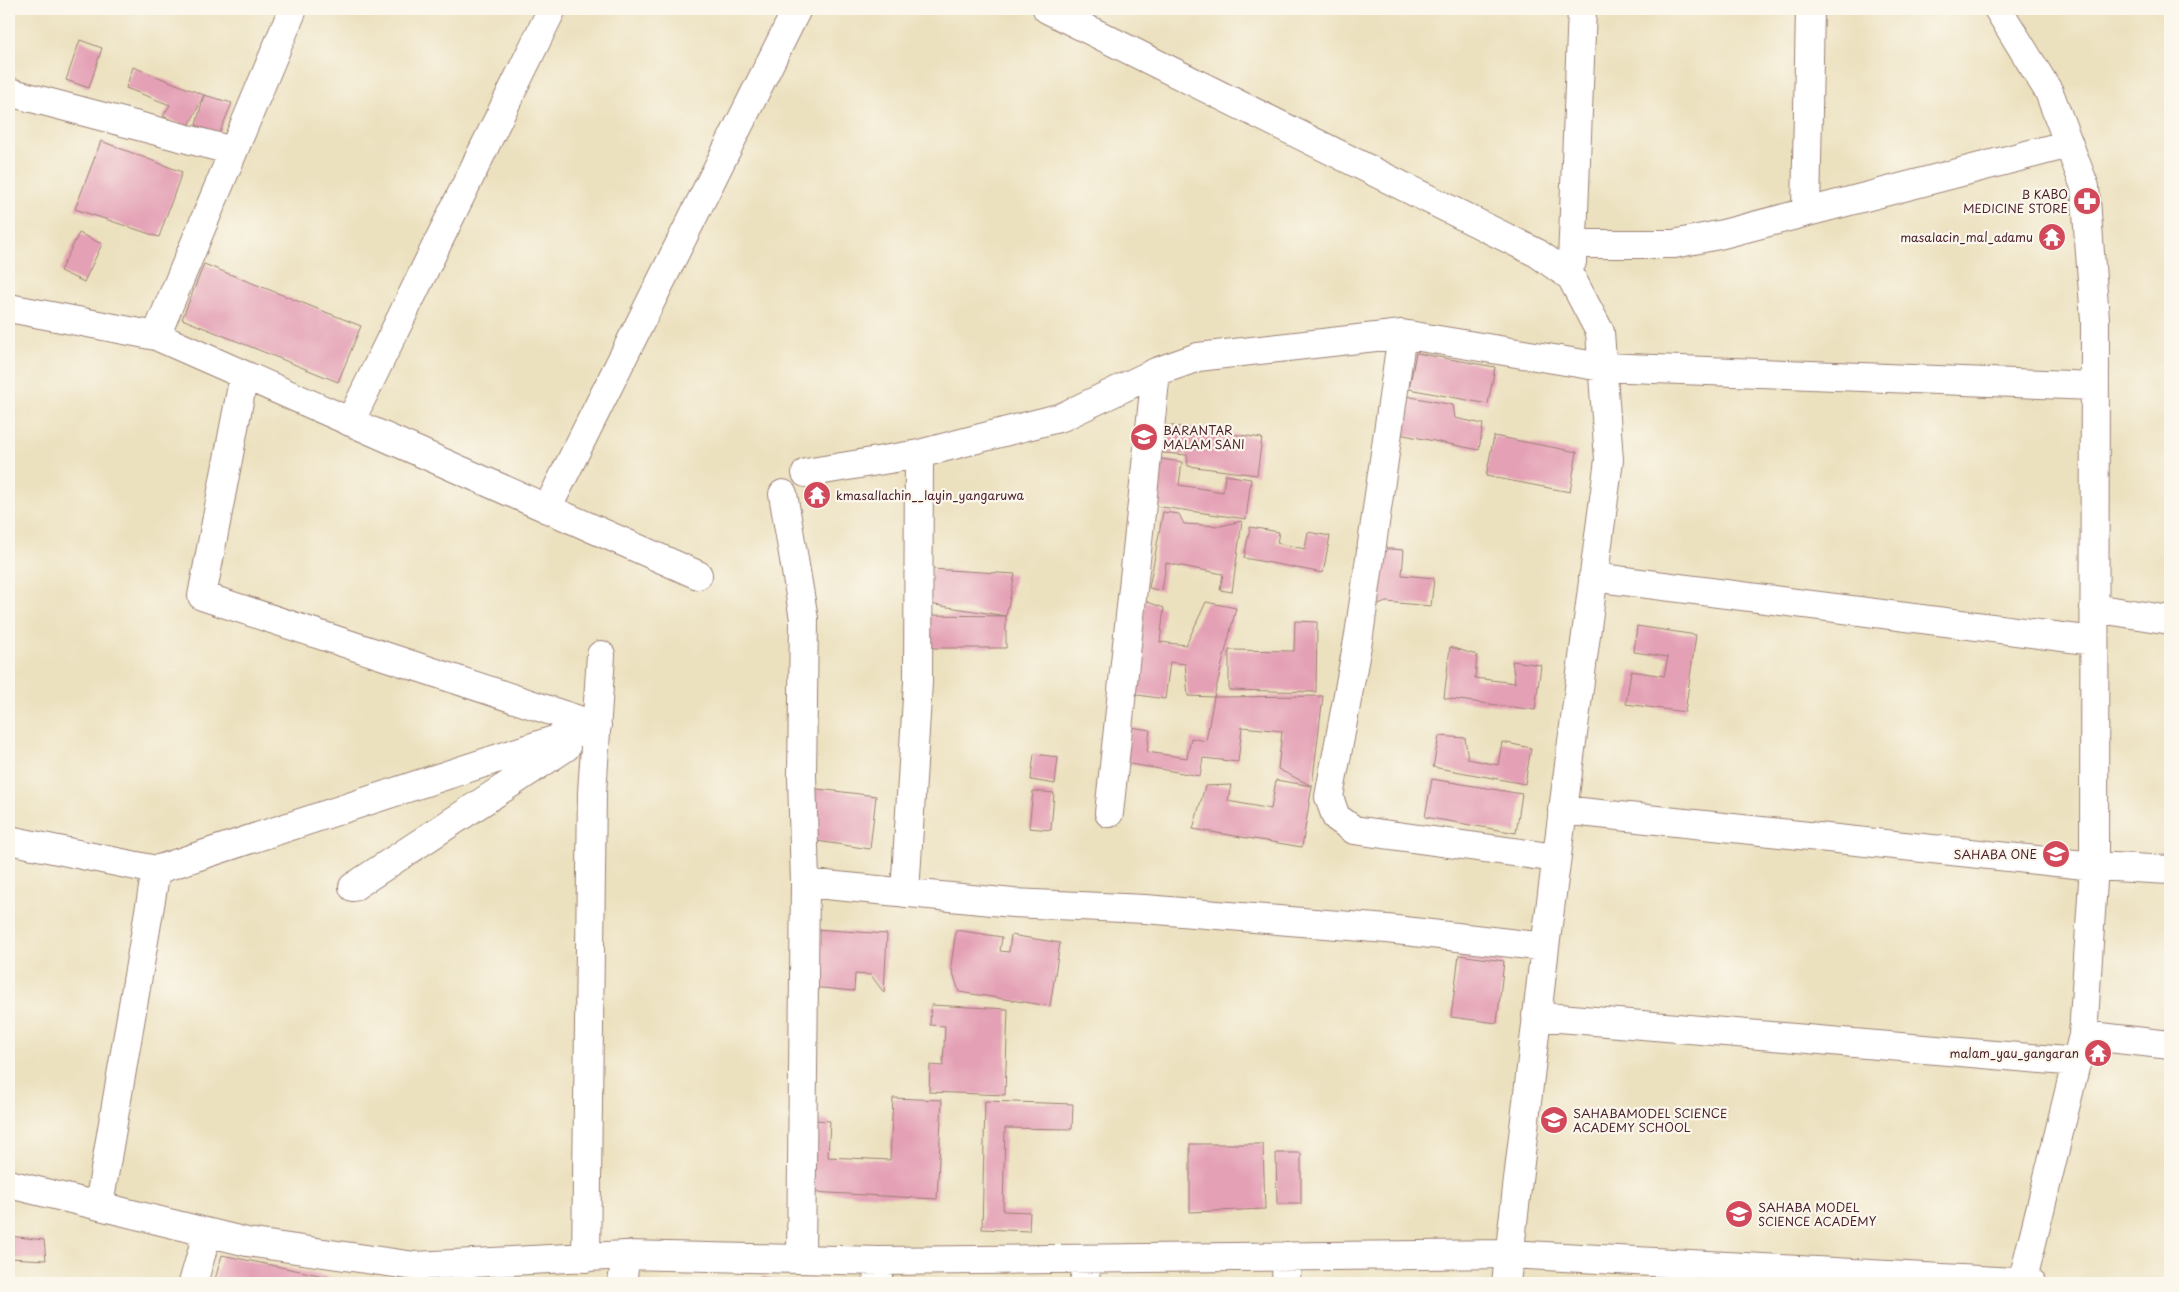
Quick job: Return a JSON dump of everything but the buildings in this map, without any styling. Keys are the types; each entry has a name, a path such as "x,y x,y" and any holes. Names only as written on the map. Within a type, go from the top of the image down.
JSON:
{"street":[{"path":"156,336 293,9"},
{"path":"350,422 552,9"},
{"path":"547,508 797,9"},
{"path":"1046,9 1537,253 1571,277 1600,332 1609,460 1536,1016 1506,1283"},
{"path":"1571,277 1582,9"},
{"path":"1806,212 1810,9"},
{"path":"9,1184 99,1205 207,1234 413,1275 626,1255 802,1258 878,1272 1086,1271 1287,1256 1508,1254 1836,1278 2025,1283 2083,1035 2094,866 2095,319 2085,187 2049,92 1998,9"},
{"path":"9,92 233,151"},
{"path":"1572,244 1674,244 2069,144"},
{"path":"9,308 156,336 698,575"},
{"path":"806,473 919,454 1062,417 1156,372 1198,357 1402,334 1602,367 2094,386"},
{"path":"1402,334 1358,636 1329,797 1336,817 1354,830 1556,858"},
{"path":"1109,813 1156,372"},
{"path":"202,596 244,375"},
{"path":"905,892 918,682 919,454"},
{"path":"783,494 804,619 802,776 805,883 802,1258"},
{"path":"1593,577 2094,641"},
{"path":"202,596 513,712"},
{"path":"202,596 597,726"},
{"path":"2094,608 2170,620"},
{"path":"586,1258 592,793 601,655"},
{"path":"9,840 156,870 597,726"},
{"path":"353,887 597,726"},
{"path":"1562,810 2094,866 2170,870"},
{"path":"99,1205 156,870"},
{"path":"805,883 1013,903 1145,909 1378,928 1545,947"},
{"path":"1536,1016 2077,1062"},
{"path":"2083,1035 2170,1045"},
{"path":"193,1283 207,1234"},
{"path":"622,1283 626,1255"},
{"path":"1286,1283 1287,1256"}],"place":[{"name":"B KABO MEDICINE STORE","path":"2087,201"},
{"name":"masalacin_mal_adamu","path":"2052,237"},
{"name":"BARANTAR MALAM SANI","path":"1144,437"},
{"name":"kmasallachin__layin_yangaruwa","path":"817,495"},
{"name":"SAHABA ONE","path":"2056,854"},
{"name":"malam_yau_gangaran","path":"2098,1053"},
{"name":"SAHABAMODEL SCIENCE ACADEMY SCHOOL","path":"1554,1120"},
{"name":"SAHABA MODEL SCIENCE ACADEMY","path":"1739,1214"}]}
